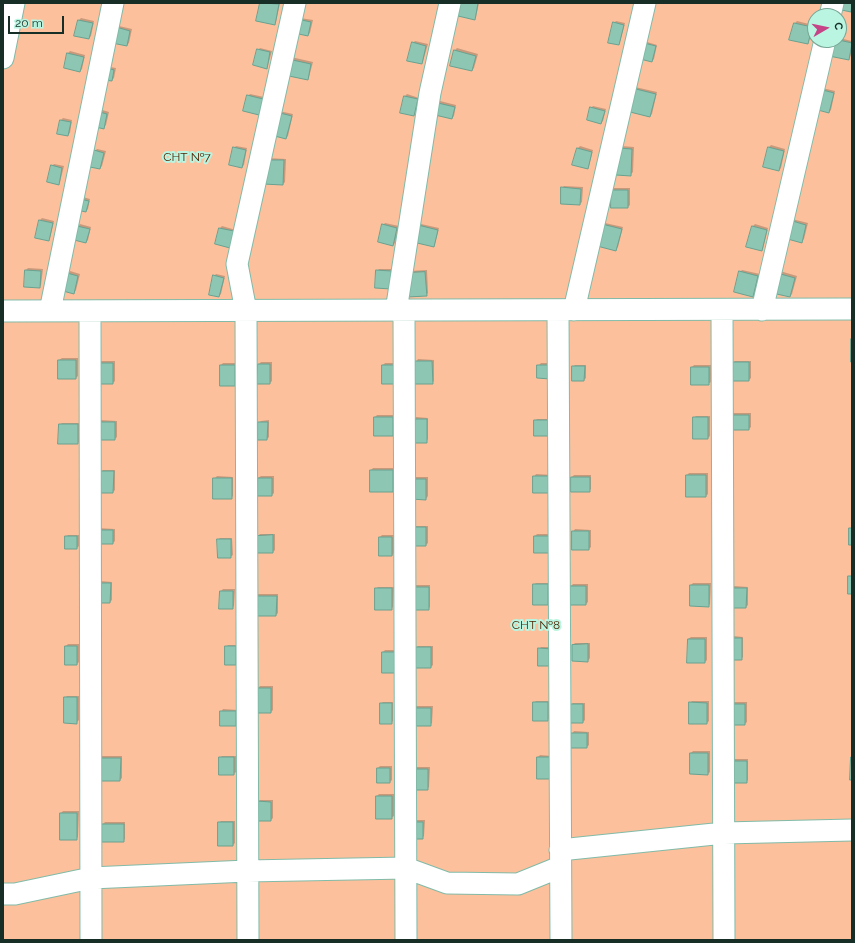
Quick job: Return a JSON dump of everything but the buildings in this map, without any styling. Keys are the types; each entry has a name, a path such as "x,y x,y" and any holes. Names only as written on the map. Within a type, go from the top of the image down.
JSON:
{"street":[{"path":"3,58 14,3"},
{"path":"50,311 113,3"},
{"path":"248,940 246,311 237,264 295,3"},
{"path":"406,940 400,311 430,93 450,3"},
{"path":"561,940 560,858 566,310 645,3"},
{"path":"762,310 823,48"},
{"path":"3,311 852,309"},
{"path":"722,310 724,940"},
{"path":"90,311 91,940"},
{"path":"3,894 15,894 91,878 247,871 406,868 447,883 518,884 560,858 724,833 852,830"}],"green space":[{"name":"СНТ №8","path":"3,3 852,3 852,940 3,940"}],"park label":[{"name":"СНТ №7","path":"187,157"}]}
